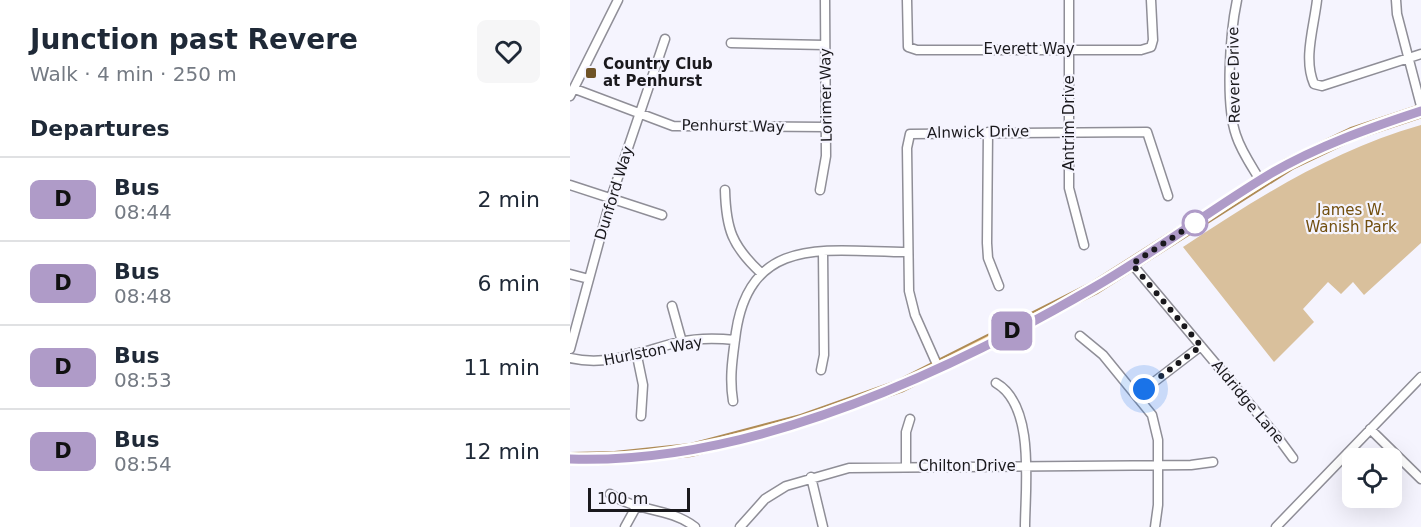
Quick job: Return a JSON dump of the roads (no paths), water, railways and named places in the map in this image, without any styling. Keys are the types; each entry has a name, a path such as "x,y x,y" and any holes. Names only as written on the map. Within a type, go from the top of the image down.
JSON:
{"main road":[{"path":"570,459 651,455 743,438 855,403 939,369 1057,308 1132,264 1260,180 1343,138 1421,111"}],"street":[{"path":"572,92 618,0"},
{"name":"Lorimer Way","path":"820,190 825,172 825,0"},
{"name":"Everett Way","path":"907,0 906,39 908,47 917,51 1141,50 1150,47 1153,40 1151,0"},
{"name":"Antrim Drive","path":"1069,0 1069,188 1084,245"},
{"name":"Revere Drive","path":"1237,0 1231,37 1233,125 1240,147 1260,180"},
{"path":"1317,0 1310,46 1311,76 1314,84 1322,87 1421,54"},
{"path":"1396,0 1421,106"},
{"name":"Dunford Way","path":"570,349 611,198 665,39"},
{"path":"731,43 825,45"},
{"name":"Penhurst Way","path":"572,92 689,128 826,127"},
{"path":"988,132 988,258 999,286"},
{"name":"Alnwick Drive","path":"939,369 911,302 907,148 910,134 1147,132 1168,196"},
{"path":"570,185 662,215"},
{"path":"725,190 729,231 741,252 761,273"},
{"path":"821,370 824,355 823,252"},
{"path":"733,401 730,373 735,340 746,295 761,273 771,265 797,254 908,252"},
{"name":"Aldridge Lane","path":"1132,264 1280,438 1293,458"},
{"path":"570,274 589,279"},
{"path":"672,306 682,342"},
{"path":"1080,336 1103,355 1152,415 1156,427 1158,465 1155,527"},
{"name":"Hurlston Way","path":"570,358 591,362 637,356 682,342 735,340"},
{"path":"1137,394 1201,346"},
{"path":"637,356 643,385 641,416"},
{"path":"1276,527 1421,377"},
{"path":"996,383 1008,391 1017,407 1025,437 1025,527"},
{"path":"906,466 906,432 910,420"},
{"path":"1370,429 1421,478"},
{"name":"Chilton Drive","path":"740,527 775,492 811,477 849,468 1158,465 1213,462"},
{"path":"811,477 823,527"},
{"path":"610,494 636,507 670,513 695,527"},
{"path":"626,527 636,507"}],"place":[{"name":"Country Club at Penhurst","path":"591,73"}],"park label":[{"name":"James W. Wanish Park","path":"1351,218"}]}
